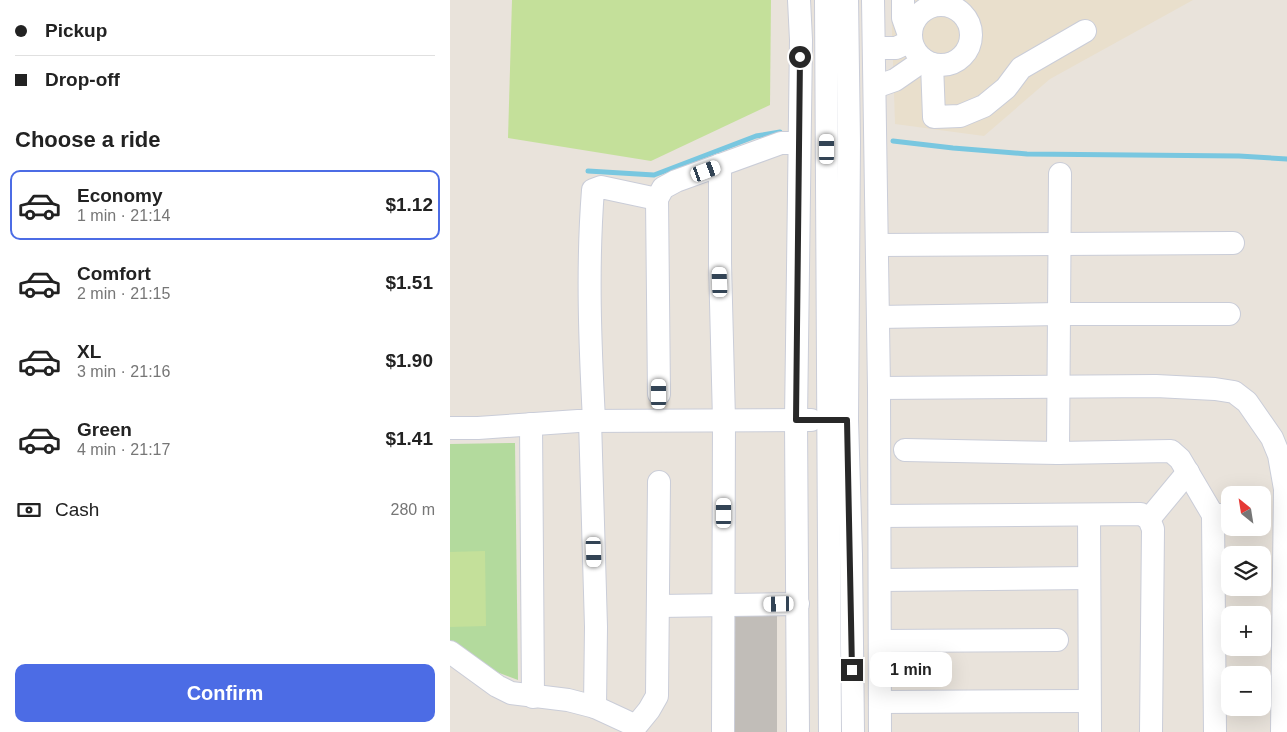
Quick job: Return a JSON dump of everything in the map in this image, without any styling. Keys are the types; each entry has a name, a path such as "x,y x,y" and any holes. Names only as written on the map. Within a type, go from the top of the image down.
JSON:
{"street":[{"path":"798,732 796,420 800,143 799,0"},
{"path":"826,0 837,420 851,554 853,732"},
{"path":"830,732 837,420 849,142 847,0"},
{"path":"873,0 879,388 880,732"},
{"path":"903,0 903,18 911,41 918,55 928,62 942,65 953,63 962,57 968,48 971,28 963,14 950,6 940,4 920,12 910,31 911,41"},
{"path":"928,62 934,117 960,116 984,106 1006,88 1022,68 1084,31"},
{"path":"874,48 896,48 911,41"},
{"path":"875,87 895,80 928,62"},
{"path":"659,394 657,199 663,188 781,143 800,143"},
{"path":"720,165 720,263 724,420 723,732"},
{"path":"1058,453 1060,174"},
{"path":"596,707 591,353 591,216 593,190 601,187 657,199"},
{"path":"877,245 1233,243"},
{"path":"878,317 1229,314"},
{"path":"879,388 1156,386 1215,389 1234,392 1247,402 1272,438 1279,455 1285,490 1285,702 1282,732"},
{"path":"450,428 592,420 837,420"},
{"path":"531,424 533,696"},
{"path":"905,450 1058,453 1171,451 1180,458 1188,472 1221,514"},
{"path":"1149,519 1188,472"},
{"path":"450,652 497,686 511,693 568,700 596,707 636,729 657,696 659,482"},
{"path":"880,516 1141,514 1149,519 1153,529 1151,732"},
{"path":"1089,515 1090,732"},
{"path":"1214,732 1221,536"},
{"path":"880,580 1089,578"},
{"path":"659,606 798,604"},
{"path":"880,641 1057,640"},
{"path":"880,702 1090,701"}],"shaded area":[{"path":"891,0 1193,0 1050,79 984,136 895,124"}],"green space":[{"path":"512,0 771,0 770,105 651,161 508,138"},
{"path":"515,443 518,680 494,671 450,642 450,444"},
{"path":"485,551 486,626 450,627 450,552"}],"building":[{"path":"777,612 777,732 730,732 730,613"}],"waterway":[{"path":"588,171 654,175 756,136 780,132"},
{"path":"893,141 1027,154 1239,156 1287,159"}],"route":[{"path":"800,57 796,420 847,420 852,670"}]}
